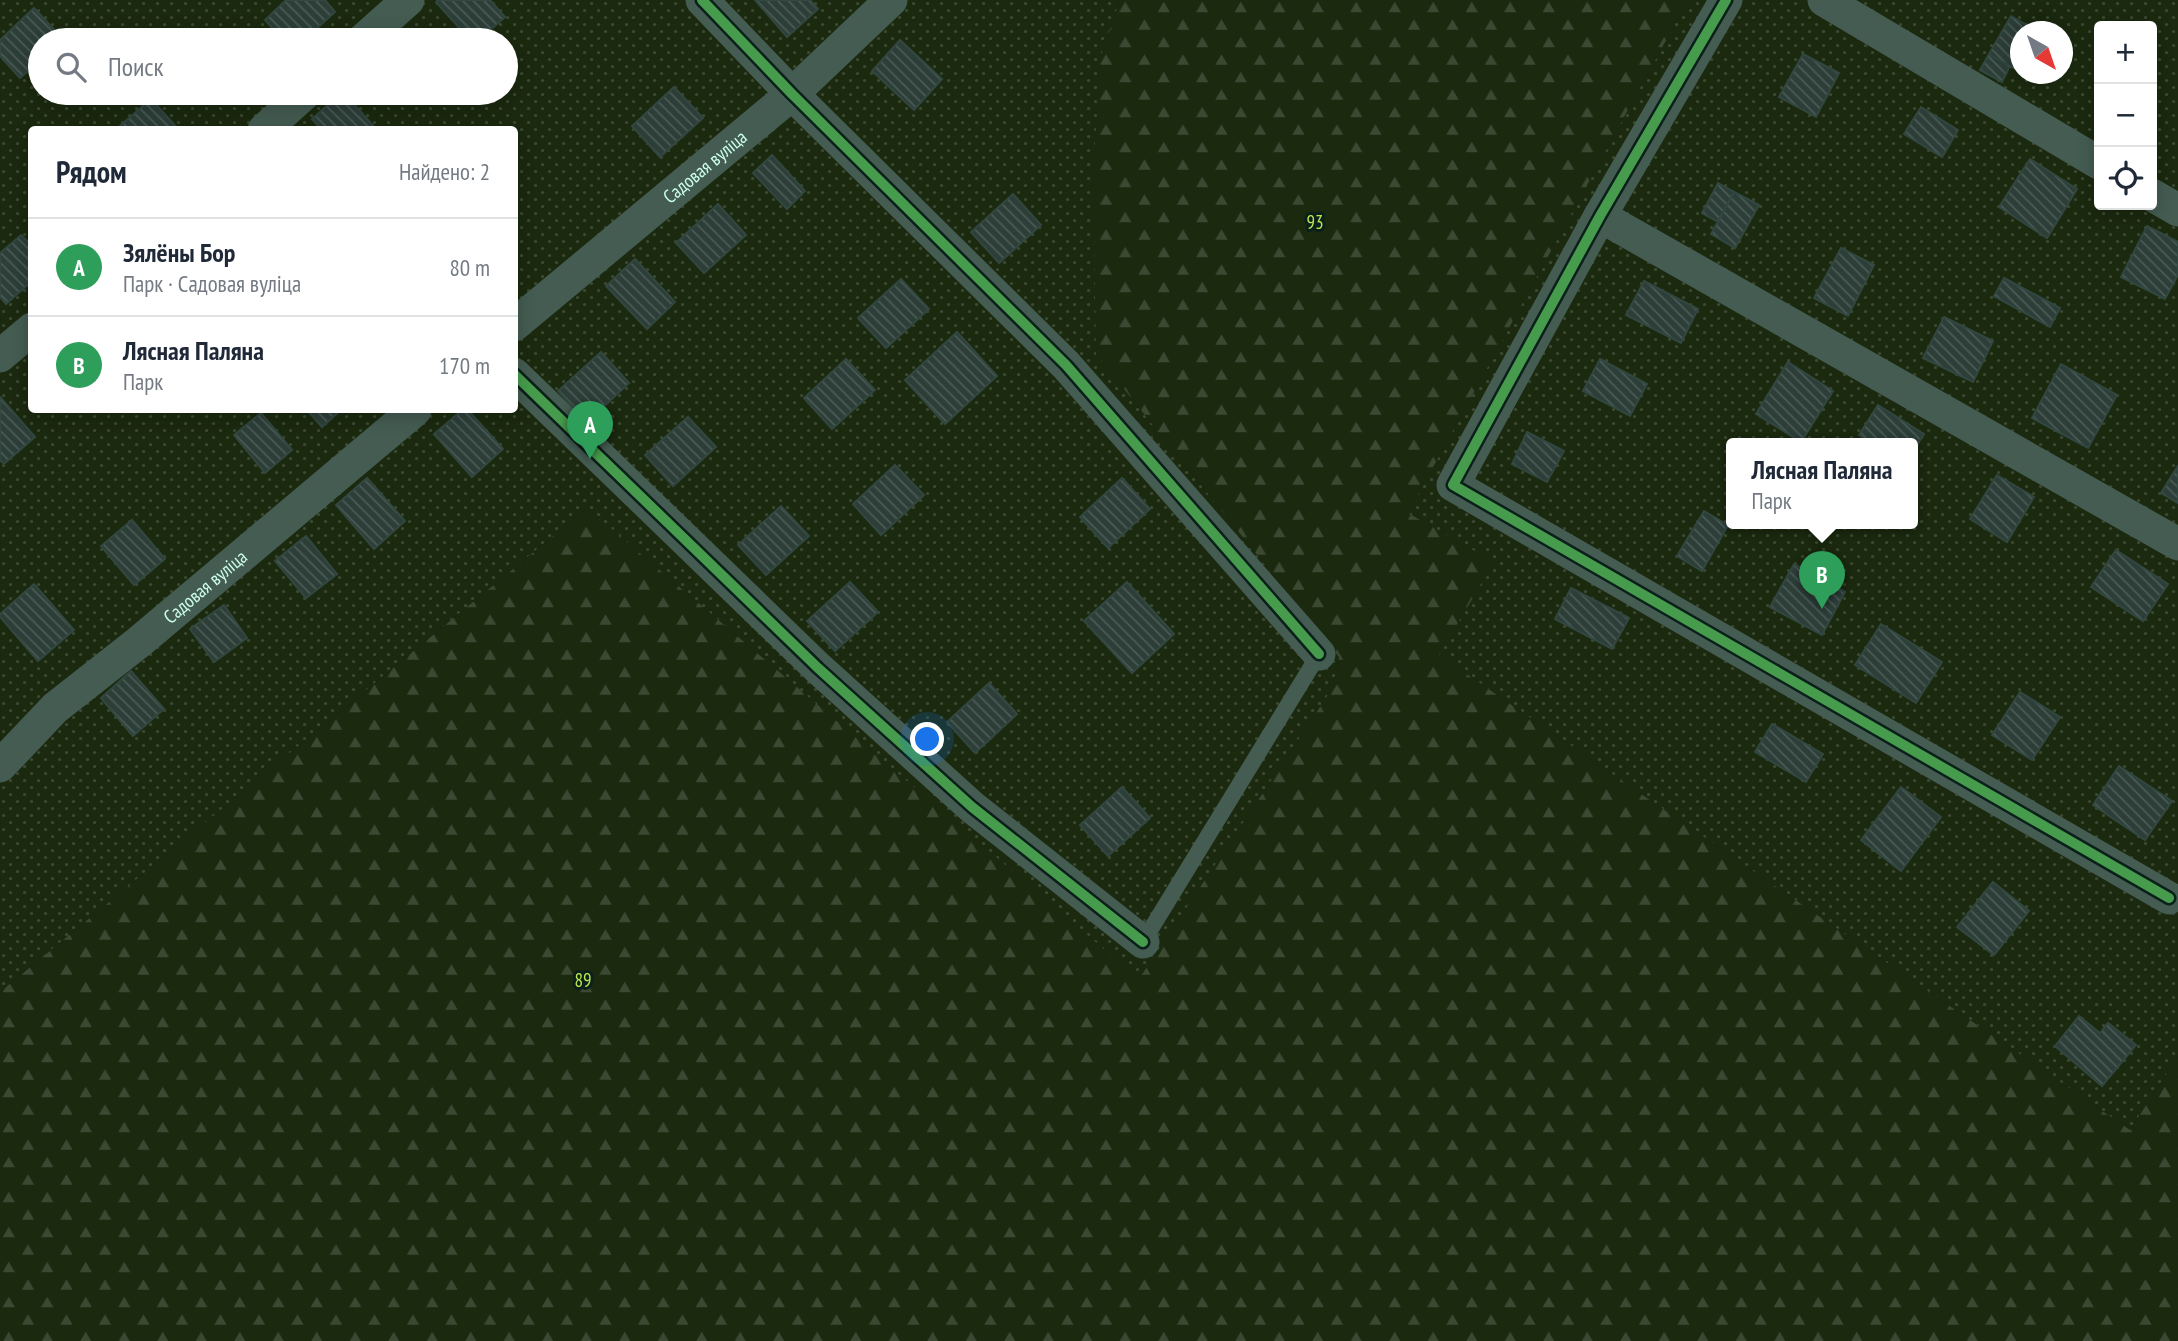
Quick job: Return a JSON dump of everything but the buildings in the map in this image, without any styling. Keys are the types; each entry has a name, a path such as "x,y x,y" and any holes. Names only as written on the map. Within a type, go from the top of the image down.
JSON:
{"street":[{"path":"376,28 408,0"},
{"path":"702,0 792,94 1066,365 1319,654"},
{"name":"Садовая вуліца","path":"518,322 792,94 891,0"},
{"path":"1726,0 1600,216 1453,485 2174,891"},
{"path":"1824,0 2094,160"},
{"path":"268,126 292,105"},
{"path":"2157,198 2178,210"},
{"path":"1600,216 2178,544"},
{"path":"0,356 28,332"},
{"path":"518,378 838,687 972,807 1143,942"},
{"name":"Садовая вуліца","path":"0,766 55,708 139,642 411,413"}],"lane":[{"path":"1143,942 1319,654"}],"green space":[{"path":"0,0 1120,0 1101,56 1096,354 1339,657 1334,686 1139,980 587,508 0,992"},
{"name":"89","path":"1120,0 1688,0 1408,513 1494,562 1439,655 2130,1130 2178,1056 2178,1341 0,1341 0,992 587,508 1139,979 1334,686 1339,657 1096,354 1093,171 1101,56"},
{"path":"1688,0 2178,0 2178,1056 2130,1130 1439,655 1407,514"}],"cycle path":[{"path":"702,0 792,94 1066,365 1319,654"},
{"path":"1726,0 1600,216 1453,485 2169,898"},
{"path":"518,378 818,668 972,807 1143,942"}],"place":[{"name":"Зялёны Бор","path":"590,459"},
{"name":"Лясная Паляна","path":"1822,609"}],"park label":[{"name":"93","path":"1315,222"}]}
